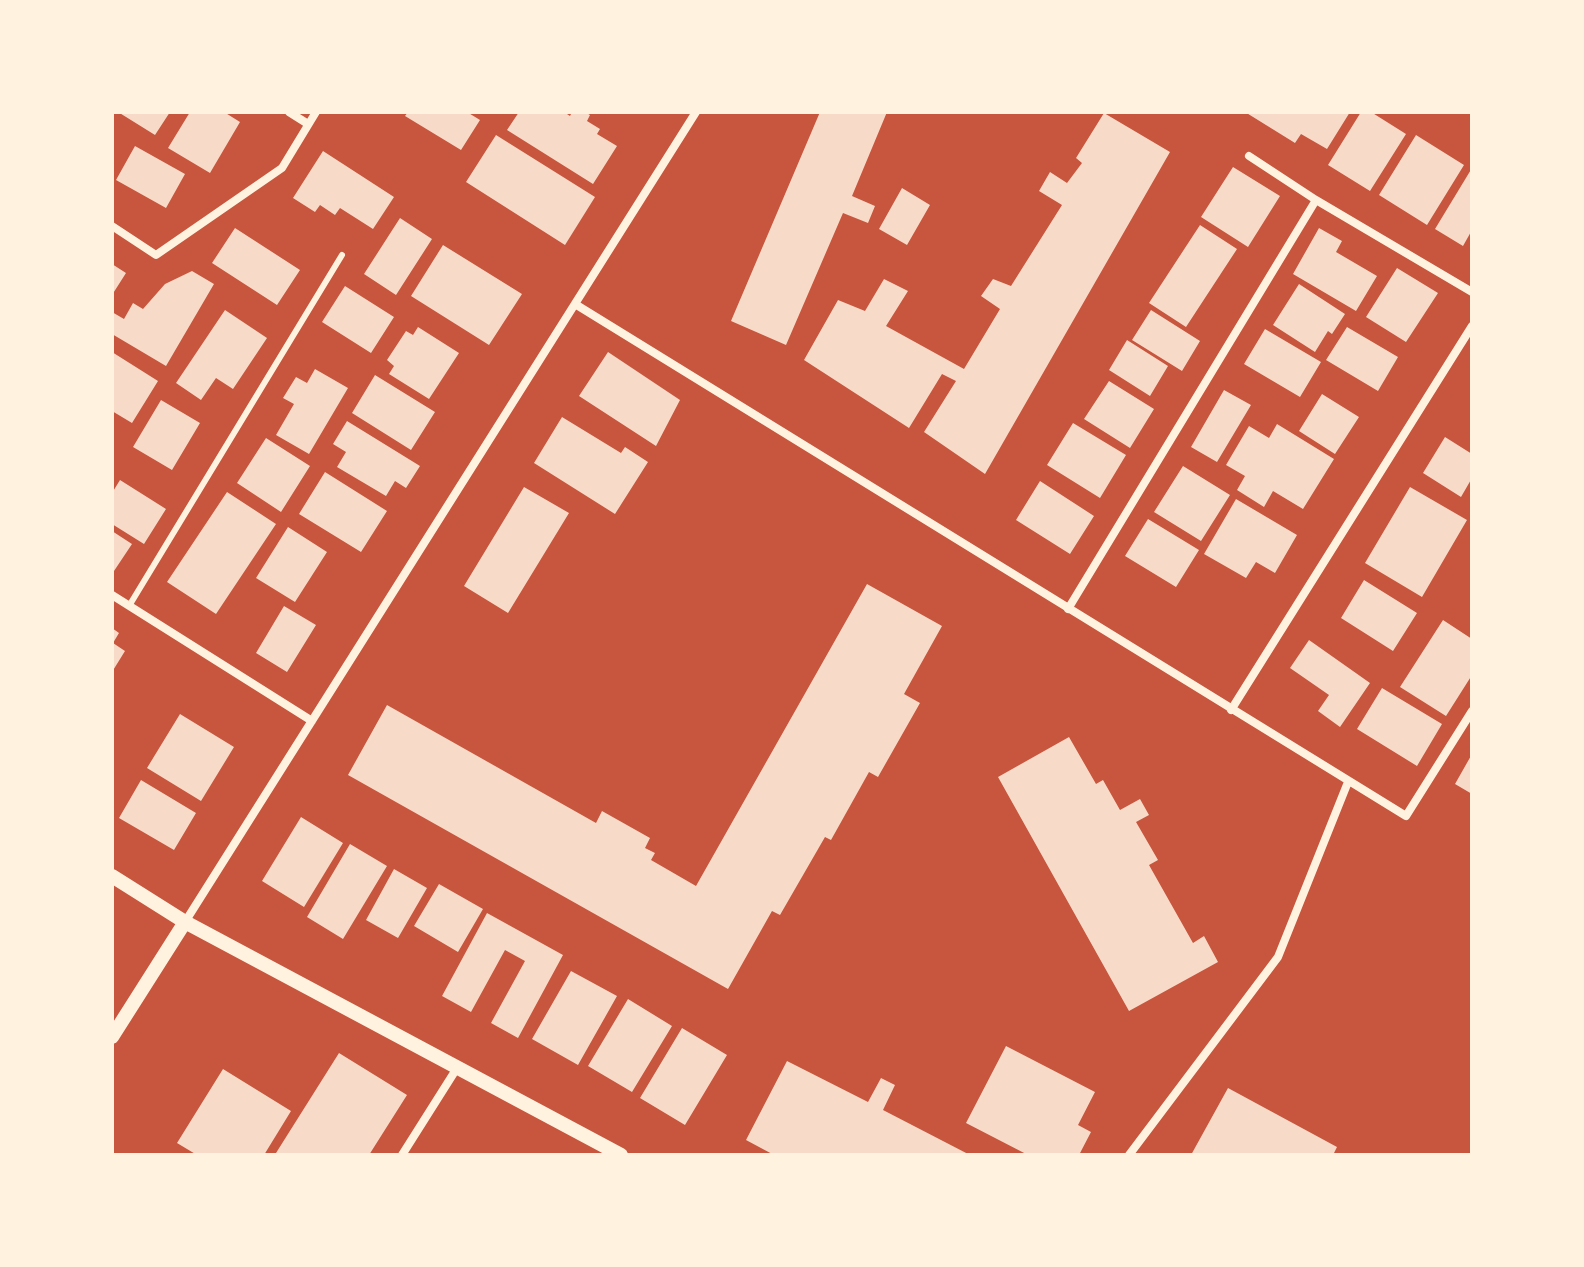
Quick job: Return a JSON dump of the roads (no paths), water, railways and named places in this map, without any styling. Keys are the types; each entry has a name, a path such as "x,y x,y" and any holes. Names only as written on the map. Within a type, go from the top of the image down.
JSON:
{"street":[{"path":"289,112 308,124"},
{"path":"112,226 156,255 282,168 316,112"},
{"path":"112,1037 696,112"},
{"path":"1249,156 1316,200 1472,292"},
{"path":"1068,609 1316,200"},
{"path":"575,304 1406,816 1472,711"},
{"path":"1231,710 1472,326"},
{"path":"112,595 312,721"},
{"path":"1129,1155 1278,957 1348,782"},
{"path":"112,876 185,922 621,1155"},
{"path":"402,1155 457,1068"}],"lane":[{"path":"129,606 342,255"}]}
